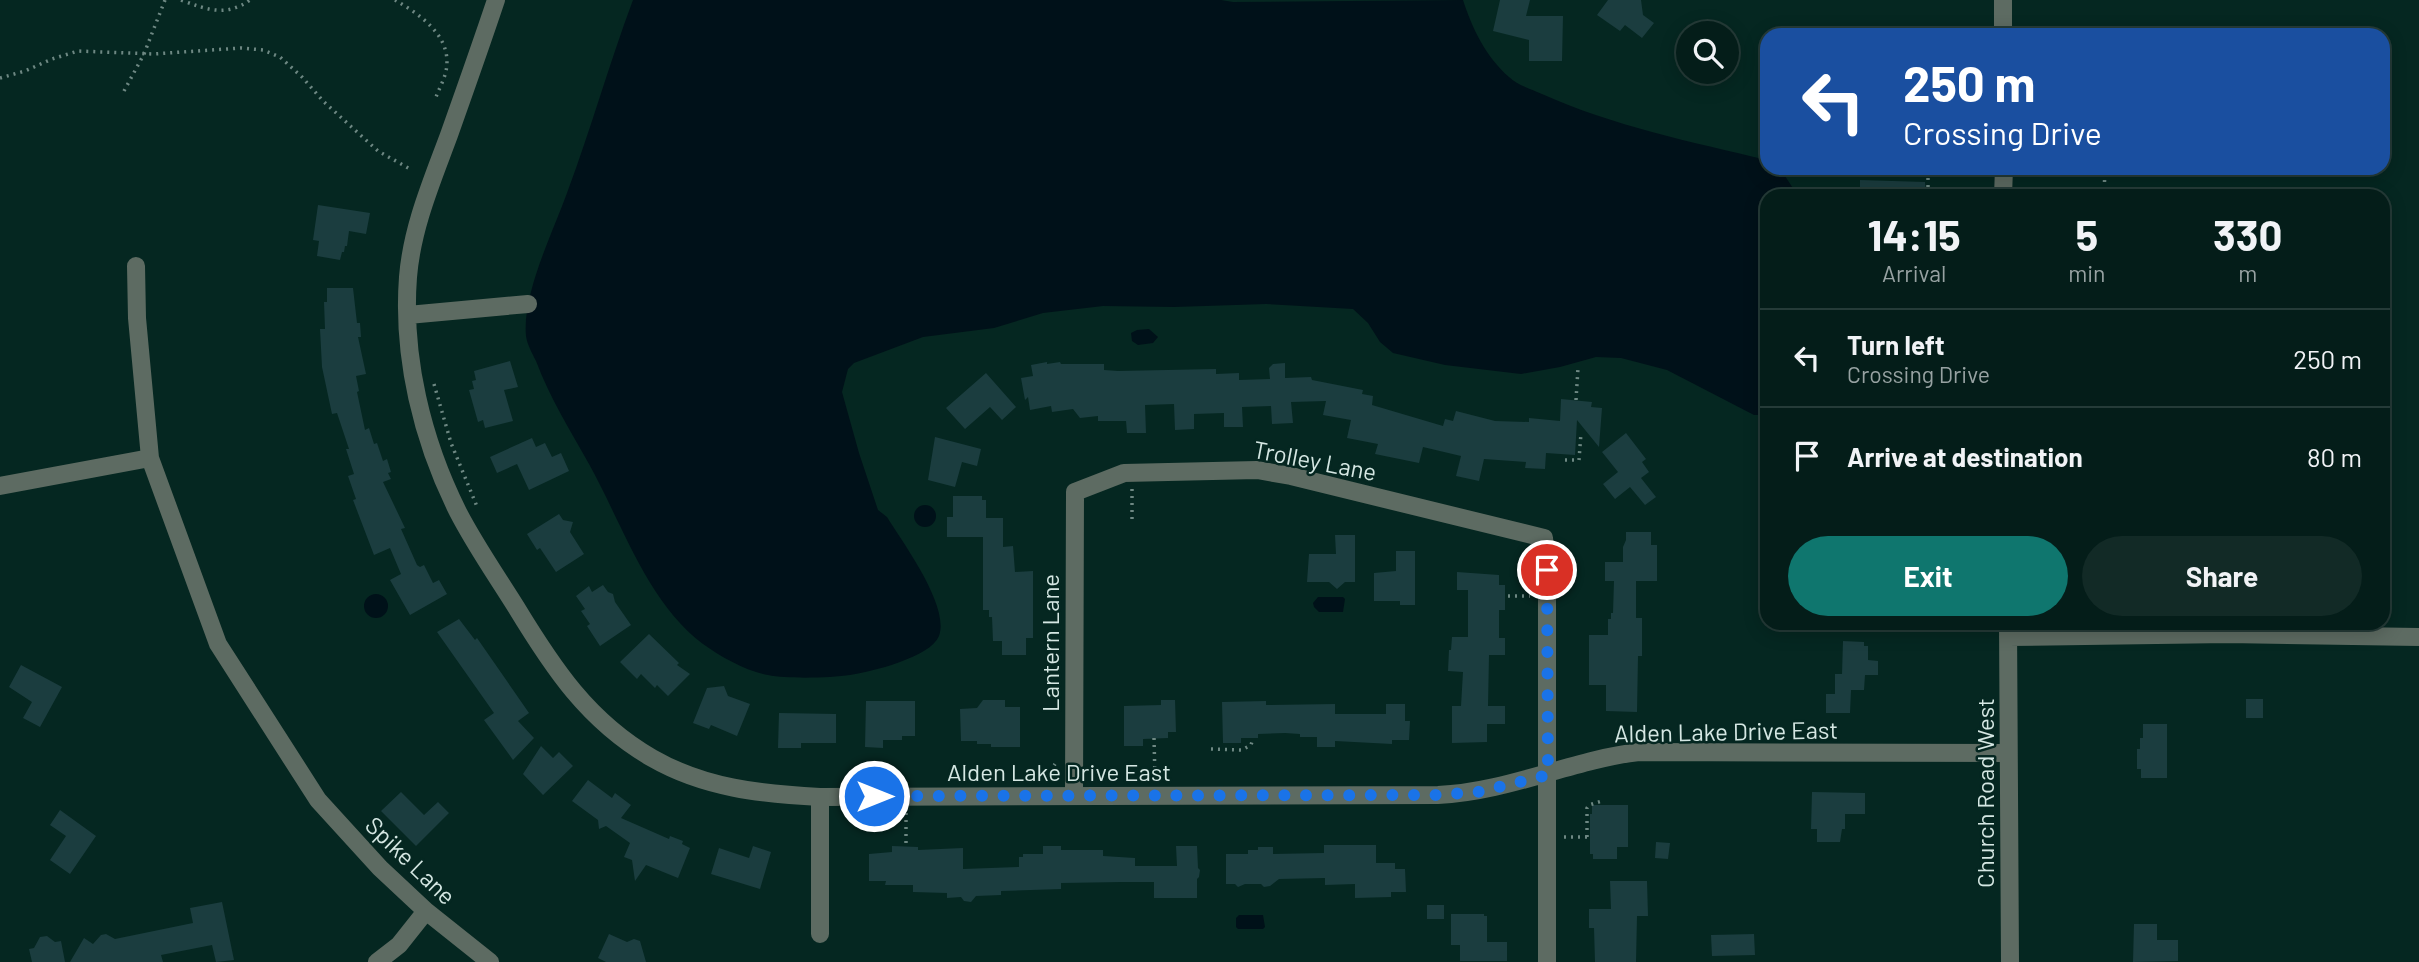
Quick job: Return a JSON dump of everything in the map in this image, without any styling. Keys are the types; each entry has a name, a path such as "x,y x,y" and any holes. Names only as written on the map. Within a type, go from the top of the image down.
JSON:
{"street":[{"name":"Alden Lake Drive East","path":"496,0 421,214 410,264 409,347 417,396 438,463 458,511 489,567 572,692 620,736 650,757 695,778 748,792 820,797 1074,795 1155,787 1438,795 1478,792 1594,761 1639,752 2008,753"},
{"path":"2003,0 2003,28"},
{"name":"Spike Lane","path":"136,266 137,318 150,458 218,644 318,800 372,860 426,911 490,962"},
{"path":"408,315 528,304"},
{"path":"0,486 150,458"},
{"name":"Trolley Lane","path":"1074,492 1112,476 1132,481 1210,470 1274,472 1544,538 1547,582 1548,775"},
{"name":"Lantern Lane","path":"1074,492 1074,795"},
{"path":"2008,630 2419,637"},
{"name":"Church Road West","path":"2008,630 2010,962"},
{"path":"1547,962 1548,775"},
{"path":"820,797 820,934"},
{"path":"377,962 399,945 426,911"}],"path":[{"path":"124,91 144,54 165,0"},
{"path":"181,0 225,12 237,9 250,0"},
{"path":"395,0 433,26 442,42 447,59 446,71 436,97"},
{"path":"0,78 78,51 144,54 241,48 263,50 280,57 378,151 410,169"},
{"path":"1576,400 1578,368"},
{"path":"432,375 451,443 479,512"},
{"path":"1566,460 1579,460 1581,433"},
{"path":"1132,481 1140,489"},
{"path":"1125,492 1132,481"},
{"path":"1132,481 1132,521"},
{"path":"1508,596 1530,596 1530,588"},
{"path":"1154,738 1155,787"},
{"path":"1211,749 1242,750 1251,745 1253,738"},
{"path":"1035,778 1050,772 1057,759"},
{"path":"1144,778 1155,787"},
{"path":"1155,787 1162,778"},
{"path":"906,796 906,843"},
{"path":"1548,837 1588,837 1587,808 1602,801"}],"shaded area":[{"path":"633,0 1463,0 1475,31 1487,51 1501,69 1520,85 1625,124 1760,158 1760,175 1785,176 1793,189 1760,189 1760,415 1754,415 1667,370 1621,358 1596,357 1521,374 1445,365 1393,353 1380,342 1368,323 1353,309 1266,304 1103,306 1043,313 994,328 923,337 854,363 848,369 842,392 878,510 887,517 932,592 941,623 939,636 934,644 913,657 860,673 797,678 751,670 703,644 683,627 651,584 554,401 526,336 526,319 534,283"},
{"path":"1149,329 1158,337 1153,343 1138,345 1132,341 1131,333"},
{"path":"925,505 933,508 936,516 933,524 925,527 917,524 914,516 917,508"},
{"path":"376,594 387,601 388,606 381,617 376,618 365,611 364,606 371,595"},
{"path":"1318,597 1343,597 1343,612 1319,612 1313,603"},
{"path":"1239,915 1263,915 1265,927 1238,929 1236,918"}],"building":[{"path":"1500,0 1530,0 1526,16 1563,16 1562,61 1529,61 1529,40 1493,31"},
{"path":"1608,0 1641,0 1643,15 1654,23 1642,38 1625,25 1620,31 1597,15"},
{"path":"1860,180 1925,182 1926,189 1860,189"},
{"path":"318,205 370,213 366,234 349,231 347,246 340,260 317,256 319,241 313,240"},
{"path":"327,288 353,288 357,323 360,323 361,337 358,337 366,374 356,376 365,430 369,428 383,461 387,459 391,479 383,482 405,528 401,529 417,565 424,565 433,583 439,580 447,594 410,615 390,580 401,574 390,548 374,555 353,500 356,499 348,476 354,474 346,449 349,449 337,413 332,414 322,367 320,329 325,329 324,302 327,302"},
{"path":"510,361 518,387 504,390 513,421 485,428 483,420 478,422 469,390 474,389 474,371"},
{"path":"1047,362 1104,364 1104,370 1118,371 1216,369 1216,374 1239,373 1239,380 1270,379 1269,368 1273,364 1285,363 1285,378 1311,377 1312,380 1363,390 1362,394 1373,396 1372,405 1443,426 1445,419 1453,421 1456,411 1495,421 1529,422 1529,418 1560,421 1561,399 1592,402 1591,407 1602,408 1599,447 1577,420 1575,455 1546,453 1545,469 1525,468 1526,462 1484,459 1479,481 1456,476 1461,456 1423,447 1419,463 1375,454 1378,444 1347,438 1351,420 1323,415 1326,401 1291,402 1293,423 1272,424 1271,406 1242,407 1243,427 1224,427 1224,413 1194,414 1194,429 1175,430 1174,404 1145,405 1146,433 1127,433 1126,421 1098,421 1098,416 1080,418 1073,409 1052,412 1051,406 1030,410 1028,397 1025,400 1021,378 1033,376 1031,365"},
{"path":"986,373 1016,407 1002,420 990,407 965,429 946,408"},
{"path":"1626,433 1646,459 1642,462 1649,472 1641,478 1656,497 1645,505 1630,487 1615,499 1603,484 1618,472 1602,452"},
{"path":"935,437 981,449 977,466 962,462 955,487 928,480"},
{"path":"532,438 536,447 545,443 552,457 561,453 569,471 529,490 517,464 497,473 490,457"},
{"path":"953,496 982,496 982,500 986,500 986,518 1003,518 1003,547 1013,546 1015,572 1033,571 1033,638 1026,638 1026,655 1002,655 1002,641 993,641 992,617 989,617 989,610 983,610 983,537 947,537 947,517 953,517"},
{"path":"559,514 563,520 573,522 570,532 584,554 556,572 527,534"},
{"path":"1626,532 1651,532 1651,545 1657,545 1657,581 1636,581 1636,618 1642,618 1637,712 1606,711 1606,685 1589,685 1589,635 1608,635 1608,619 1611,619 1613,613 1614,581 1605,581 1605,562 1623,562"},
{"path":"1335,535 1355,535 1355,582 1345,582 1337,589 1329,582 1307,582 1309,554 1336,554"},
{"path":"1396,551 1415,551 1415,605 1400,605 1400,601 1374,601 1374,573 1396,571"},
{"path":"1457,572 1499,575 1499,585 1505,585 1505,610 1499,610 1499,638 1505,638 1505,655 1489,655 1488,706 1505,706 1505,724 1487,724 1487,742 1452,743 1452,706 1461,706 1463,672 1448,671 1449,650 1452,637 1468,637 1468,590 1457,590"},
{"path":"603,585 613,594 615,602 631,625 600,646 587,626 590,624 581,611 585,609 576,596 589,586 592,592"},
{"path":"459,619 475,640 477,638 529,713 518,721 534,738 513,760 484,720 494,713 437,632"},
{"path":"649,634 679,663 677,665 690,674 668,696 641,674 637,679 620,662"},
{"path":"1843,641 1864,642 1864,646 1868,646 1868,660 1878,661 1878,675 1865,675 1864,690 1851,690 1850,713 1826,713 1826,694 1835,694 1835,674 1842,674"},
{"path":"21,665 62,687 40,727 23,718 32,702 9,687"},
{"path":"724,686 728,696 750,704 737,736 711,725 709,729 693,723 707,688"},
{"path":"2246,699 2263,699 2263,718 2246,718"},
{"path":"983,700 1005,700 1005,707 1020,707 1020,747 991,747 991,744 977,744 977,741 961,741 960,709 977,708"},
{"path":"1161,700 1175,700 1176,732 1168,732 1168,738 1143,739 1143,746 1124,746 1124,706 1161,705"},
{"path":"866,701 915,701 915,736 902,736 902,740 883,740 883,748 865,747"},
{"path":"1266,701 1266,705 1335,704 1335,714 1386,714 1386,704 1405,704 1405,721 1410,721 1409,740 1392,740 1392,744 1335,741 1335,747 1317,747 1317,737 1300,737 1300,734 1285,733 1258,734 1258,738 1241,738 1241,743 1223,743 1222,702"},
{"path":"779,713 836,714 836,743 801,743 801,748 778,748"},
{"path":"2143,724 2167,724 2167,778 2141,778 2141,769 2137,769 2137,749 2140,749 2140,738 2143,738"},
{"path":"541,746 553,758 559,752 573,766 543,795 523,774"},
{"path":"588,780 612,798 615,793 631,805 621,818 669,839 670,836 683,841 682,844 690,848 678,878 646,865 635,881 632,860 624,857 630,843 606,826 599,829 598,820 572,801"},
{"path":"401,792 424,815 438,802 449,813 416,846 381,811"},
{"path":"1812,792 1865,793 1865,814 1845,814 1845,829 1842,829 1840,842 1817,842 1817,829 1811,829"},
{"path":"1592,805 1628,805 1628,847 1617,847 1617,859 1593,859 1593,854 1590,854"},
{"path":"60,810 96,836 70,874 50,860 66,836 50,825"},
{"path":"1656,842 1670,843 1668,859 1655,858"},
{"path":"1324,845 1376,845 1376,863 1395,863 1395,869 1405,869 1406,892 1391,892 1391,897 1355,898 1355,884 1325,885 1325,878 1279,879 1264,887 1261,884 1238,887 1235,884 1226,884 1226,854 1248,854 1248,850 1258,850 1258,847 1273,847 1273,854 1324,853"},
{"path":"753,846 771,852 760,889 711,874 719,848 749,858"},
{"path":"892,846 918,847 918,850 963,848 963,869 1019,867 1019,857 1023,857 1023,854 1043,854 1043,846 1061,846 1061,850 1103,850 1103,856 1135,858 1135,866 1177,866 1176,846 1197,846 1200,870 1197,898 1154,898 1154,882 1122,882 1061,883 1061,889 1001,891 1001,895 976,896 971,902 964,901 961,897 947,898 947,893 913,892 913,885 885,885 886,881 869,881 869,854 892,852"},
{"path":"1610,881 1647,881 1648,916 1637,916 1636,962 1595,962 1594,928 1589,928 1589,909 1611,909"},
{"path":"222,902 234,960 216,962 212,945 161,955 163,962 70,962 84,938 93,944 101,935 106,934 115,939 193,923 190,908"},
{"path":"1427,905 1444,905 1444,919 1427,919"},
{"path":"1451,914 1487,916 1487,942 1507,942 1507,961 1460,961 1460,945 1451,945"},
{"path":"2134,924 2157,924 2157,940 2178,940 2178,961 2133,962"},
{"path":"609,934 627,942 634,939 640,941 646,962 606,962 598,958"},
{"path":"1754,934 1755,955 1712,956 1711,935"},
{"path":"47,936 55,942 61,941 65,962 32,962 29,949 34,948 40,937"}],"route":[{"path":"874,796 1438,795 1478,792 1548,775 1547,570"}]}
